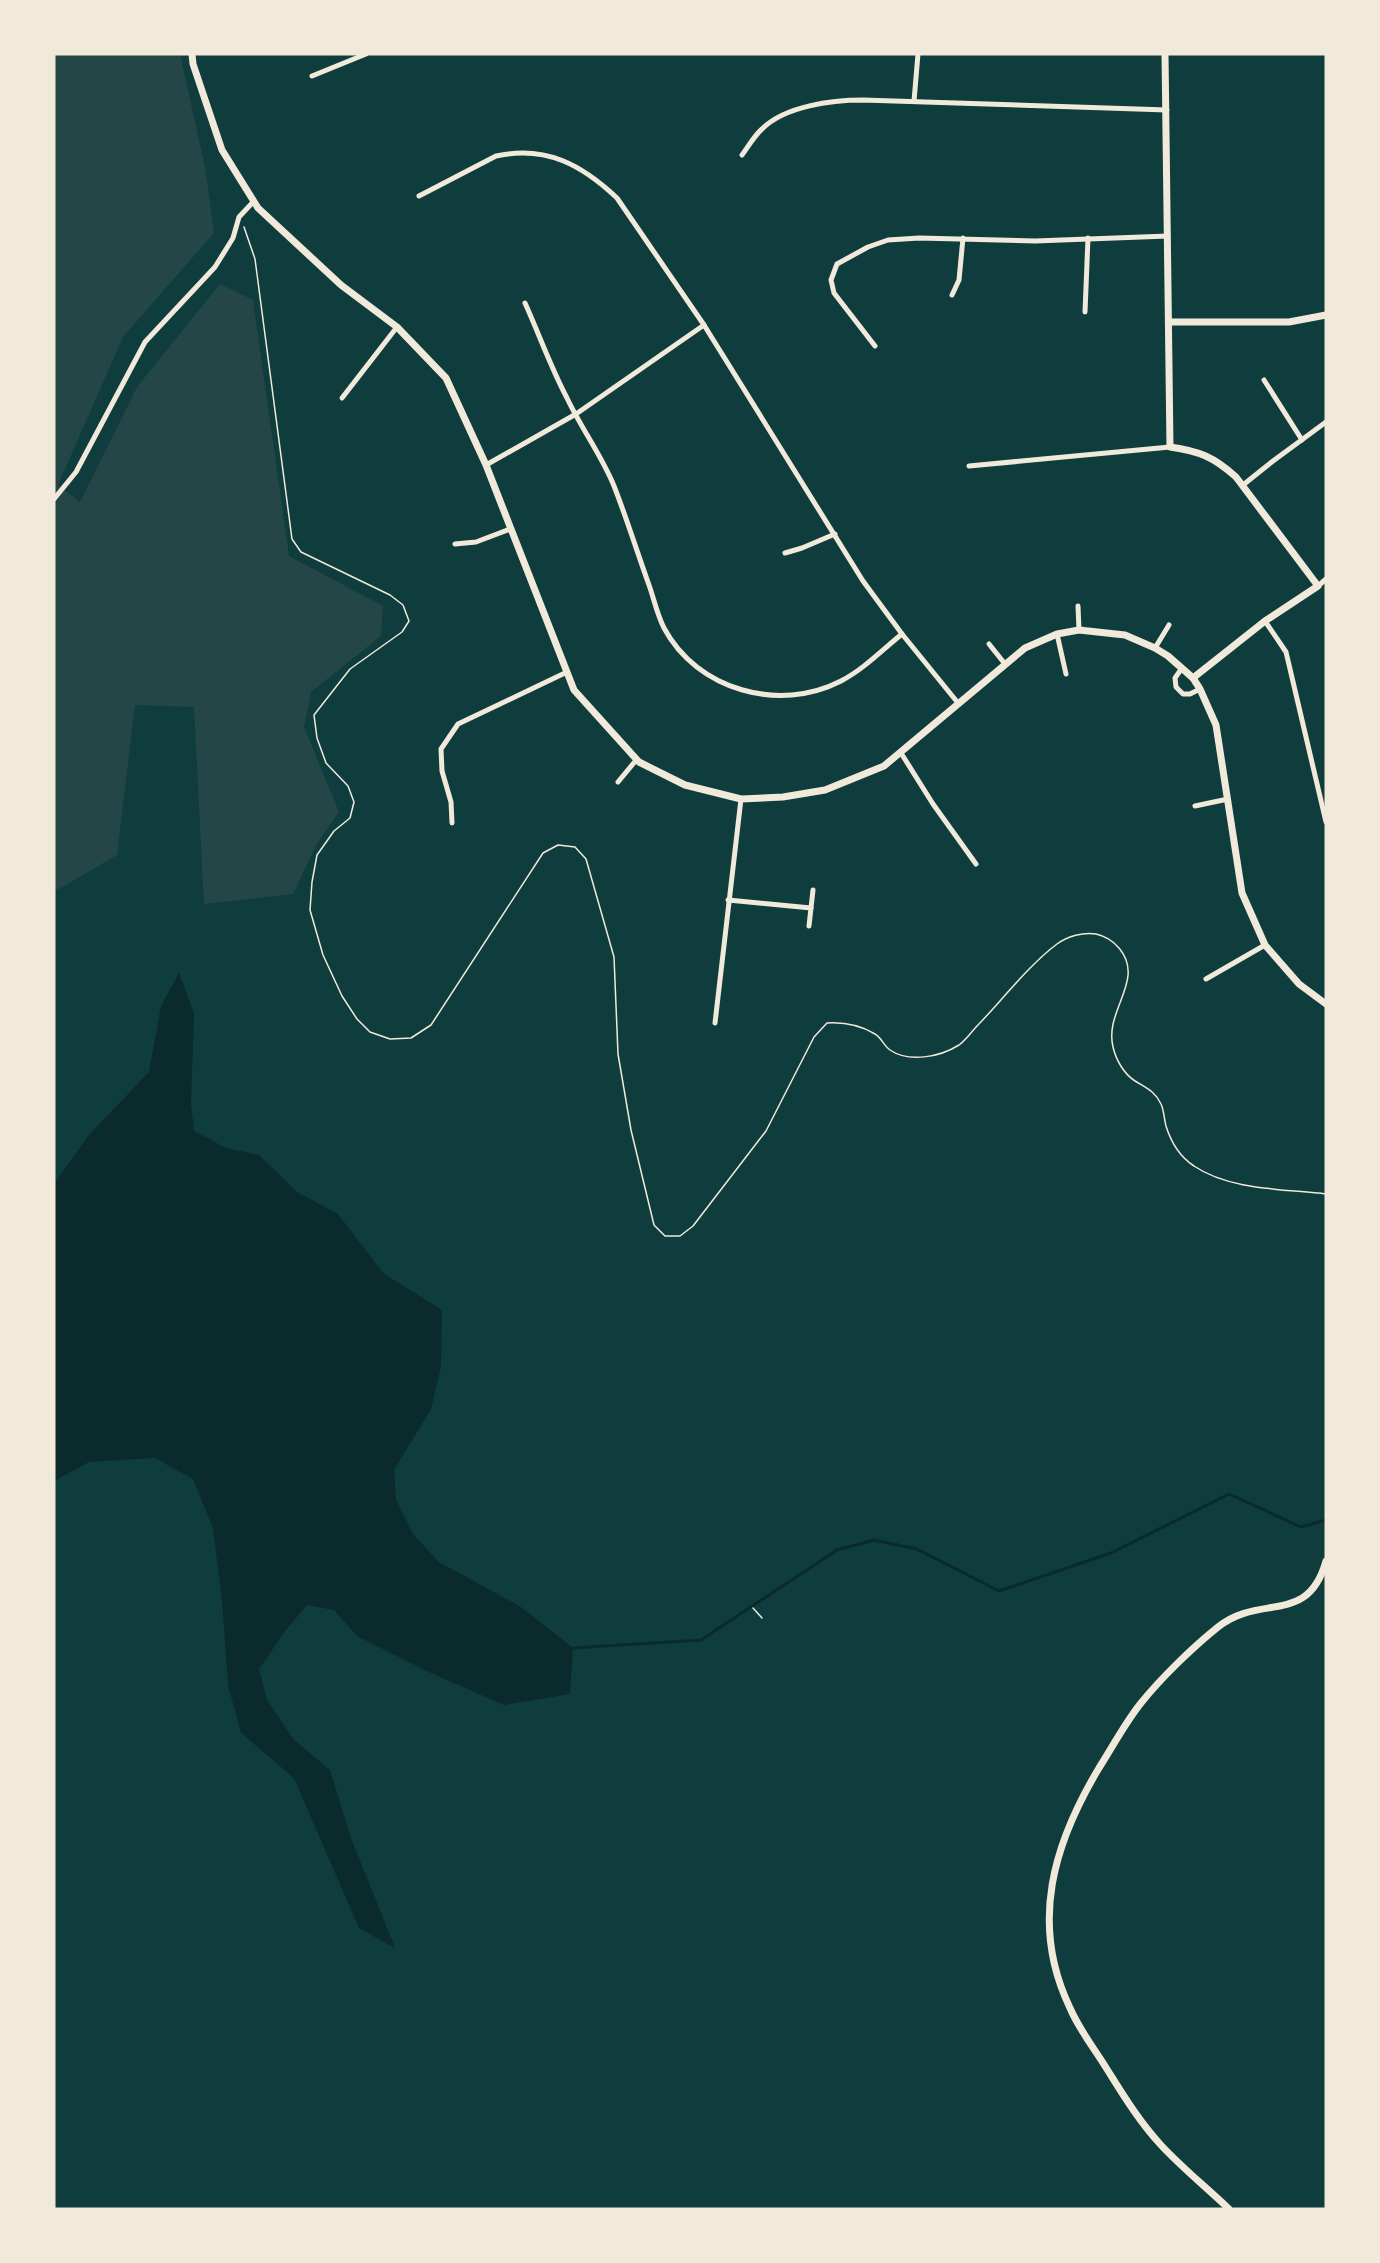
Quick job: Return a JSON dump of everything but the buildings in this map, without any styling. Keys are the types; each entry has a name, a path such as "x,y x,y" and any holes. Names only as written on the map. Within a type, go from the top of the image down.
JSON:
{"street":[{"path":"192,54 193,64 222,150 258,208 340,285 397,327 446,378 486,465 574,690 637,759 685,784 741,798 783,797 825,790 884,766 1025,648 1057,634 1079,630 1125,635 1155,648 1194,678 1200,689 1216,725 1242,893 1265,945 1299,984 1326,1004"},
{"path":"312,76 366,54"},
{"path":"914,101 918,54"},
{"path":"1166,54 1170,447"},
{"path":"742,155 762,128 786,115 811,105 850,100 1167,110"},
{"path":"419,196 496,156 530,153 569,162 590,174 617,198 704,325 863,581 958,703"},
{"path":"54,499 76,472 145,342 215,267 233,238 239,217 254,201"},
{"path":"875,346 832,289 831,276 837,264 868,247 888,240 963,238 1035,241 1168,236"},
{"path":"952,295 959,280 963,238"},
{"path":"1085,312 1088,238"},
{"path":"525,303 567,399 614,484 663,625 681,652 705,673 728,685 754,693 781,696 806,693 830,686 852,674 902,634"},
{"path":"1169,322 1289,322 1326,315"},
{"path":"486,465 576,414 704,325"},
{"path":"342,398 397,327"},
{"path":"1264,380 1302,440"},
{"path":"1243,485 1326,422"},
{"path":"969,466 1170,447 1196,451 1228,470 1243,485 1271,526 1318,585"},
{"path":"455,544 476,542 510,529"},
{"path":"785,553 835,534"},
{"path":"1194,678 1265,621 1326,579"},
{"path":"1078,606 1079,630"},
{"path":"1265,621 1286,652 1326,822"},
{"path":"1155,648 1169,625"},
{"path":"1057,634 1066,674"},
{"path":"989,644 1005,664"},
{"path":"1182,668 1175,678 1176,687 1183,694 1190,694 1200,689"},
{"path":"452,823 451,802 442,771 441,749 458,724 567,672"},
{"path":"901,753 933,804 976,864"},
{"path":"618,782 637,759"},
{"path":"715,1023 741,798"},
{"path":"1195,806 1228,799"},
{"path":"809,926 813,890"},
{"path":"728,900 811,908"},
{"path":"1206,979 1265,945"},
{"path":"1229,2209 1152,2135 1076,2020 1064,1993 1054,1961 1050,1921 1052,1883 1062,1844 1075,1811 1126,1723 1142,1702 1163,1678 1224,1623 1246,1612 1290,1604 1306,1597 1318,1584 1326,1561"}],"path":[{"path":"242,221 255,259 292,539 301,552 390,595 403,605 409,621 402,632 350,669 315,715 317,738 326,763 348,786 354,802 350,818 334,831 317,855 310,910 323,955 342,996 357,1019 370,1032 390,1040 411,1038 431,1025 543,853 558,846 575,847 586,859 614,957 618,1054 631,1130 649,1208 654,1225 665,1236 680,1236 693,1227 766,1131 814,1037 827,1023 845,1022 876,1034 889,1049 904,1057 941,1053 960,1044 1059,942 1081,934 1095,934 1115,944 1124,954 1128,967 1128,980 1112,1023 1115,1055 1128,1075 1149,1088 1162,1105 1166,1126 1174,1146 1193,1166 1227,1182 1326,1194"},
{"path":"753,1608 762,1618"}],"shaded area":[{"path":"54,54 180,54 205,167 214,233 123,337 58,485 80,502 137,387 220,284 253,300 289,556 383,606 381,636 311,692 304,727 339,812 316,845 293,894 204,904 194,707 135,705 117,855 54,892"},
{"path":"179,973 194,1013 191,1104 194,1131 226,1148 259,1155 297,1192 338,1214 384,1274 442,1310 441,1367 431,1409 394,1470 396,1499 413,1534 439,1562 521,1607 573,1648 570,1694 504,1705 431,1673 357,1636 334,1610 307,1605 259,1669 267,1700 294,1740 330,1770 352,1841 395,1948 359,1928 294,1778 241,1733 228,1685 222,1601 213,1528 193,1479 155,1458 89,1462 54,1481 54,1184 89,1135 149,1072 161,1006"}],"waterway":[{"path":"573,1648 701,1640 837,1550 874,1540 917,1549 999,1591 1111,1553 1229,1494 1301,1527 1326,1520"}]}
